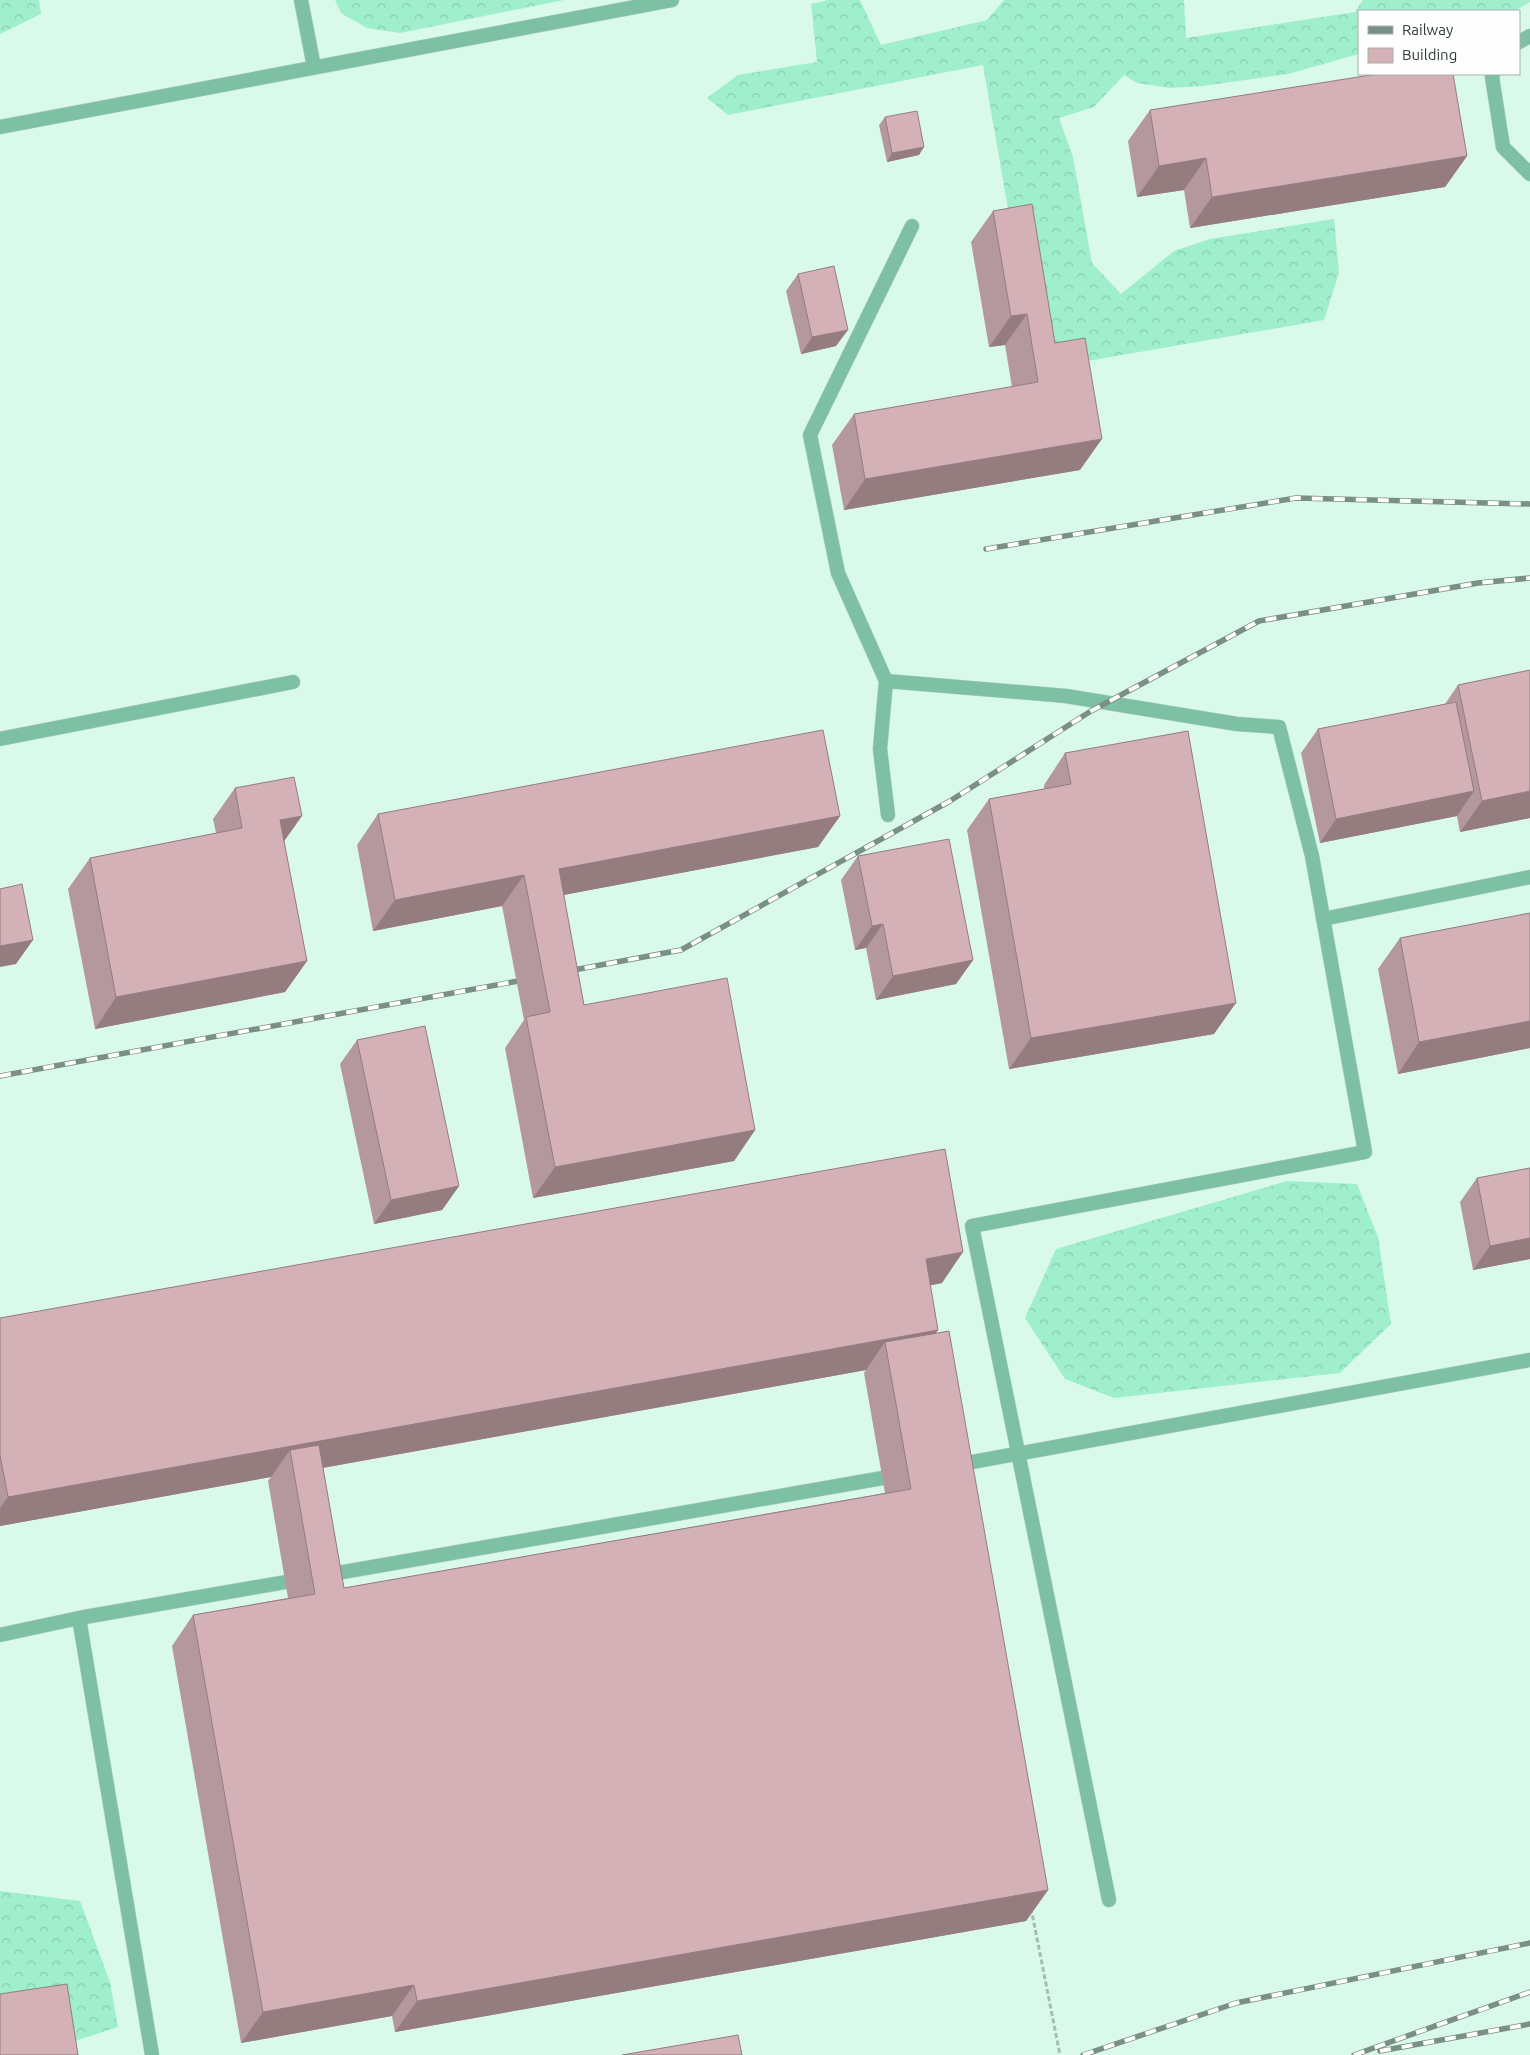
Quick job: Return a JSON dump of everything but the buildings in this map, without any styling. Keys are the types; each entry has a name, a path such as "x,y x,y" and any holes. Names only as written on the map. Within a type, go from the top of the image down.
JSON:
{"lane":[{"path":"301,0 314,67"},
{"path":"0,127 672,0"},
{"path":"1493,75 1503,147 1530,174"},
{"path":"888,814 880,749 886,681 838,573 810,435 912,226"},
{"path":"886,681 1066,696 1237,724 1279,727 1312,856 1365,1152 972,1226 1109,1900"},
{"path":"0,739 293,682"},
{"path":"1323,919 1530,877"},
{"path":"940,1468 1530,1360"},
{"path":"0,1635 79,1618 910,1473"},
{"path":"79,1618 152,2055"}],"path":[{"path":"1031,1906 1060,2055"}],"green space":[{"path":"0,0 39,0 41,14 0,34"},
{"path":"335,0 564,0 400,33 367,28 341,13"},
{"path":"829,0 860,0 881,45 987,20 1004,0 1184,0 1186,38 1355,12 1363,0 1530,0 1530,2 1517,10 1358,10 1358,54 1288,74 1202,86 1170,88 1137,83 1124,75 1094,107 1059,118 1073,157 1092,263 1121,294 1174,251 1210,239 1334,219 1339,273 1324,320 1036,370 983,65 728,115 707,98 738,75 817,62 811,4"},
{"path":"1287,1181 1357,1184 1378,1237 1391,1324 1340,1373 1114,1398 1065,1379 1025,1318 1056,1249"},
{"path":"0,1891 80,1901 110,1982 118,2027 72,2042 0,2016"}],"railway":[{"path":"986,549 1296,498 1530,504"},
{"path":"563,972 681,950 950,801 1091,711 1259,621 1478,583 1530,578"},
{"path":"0,1076 529,979"},
{"path":"1083,2055 1236,2003 1530,1943"},
{"path":"1354,2055 1530,1992"},
{"path":"1380,2051 1530,2024"}]}
